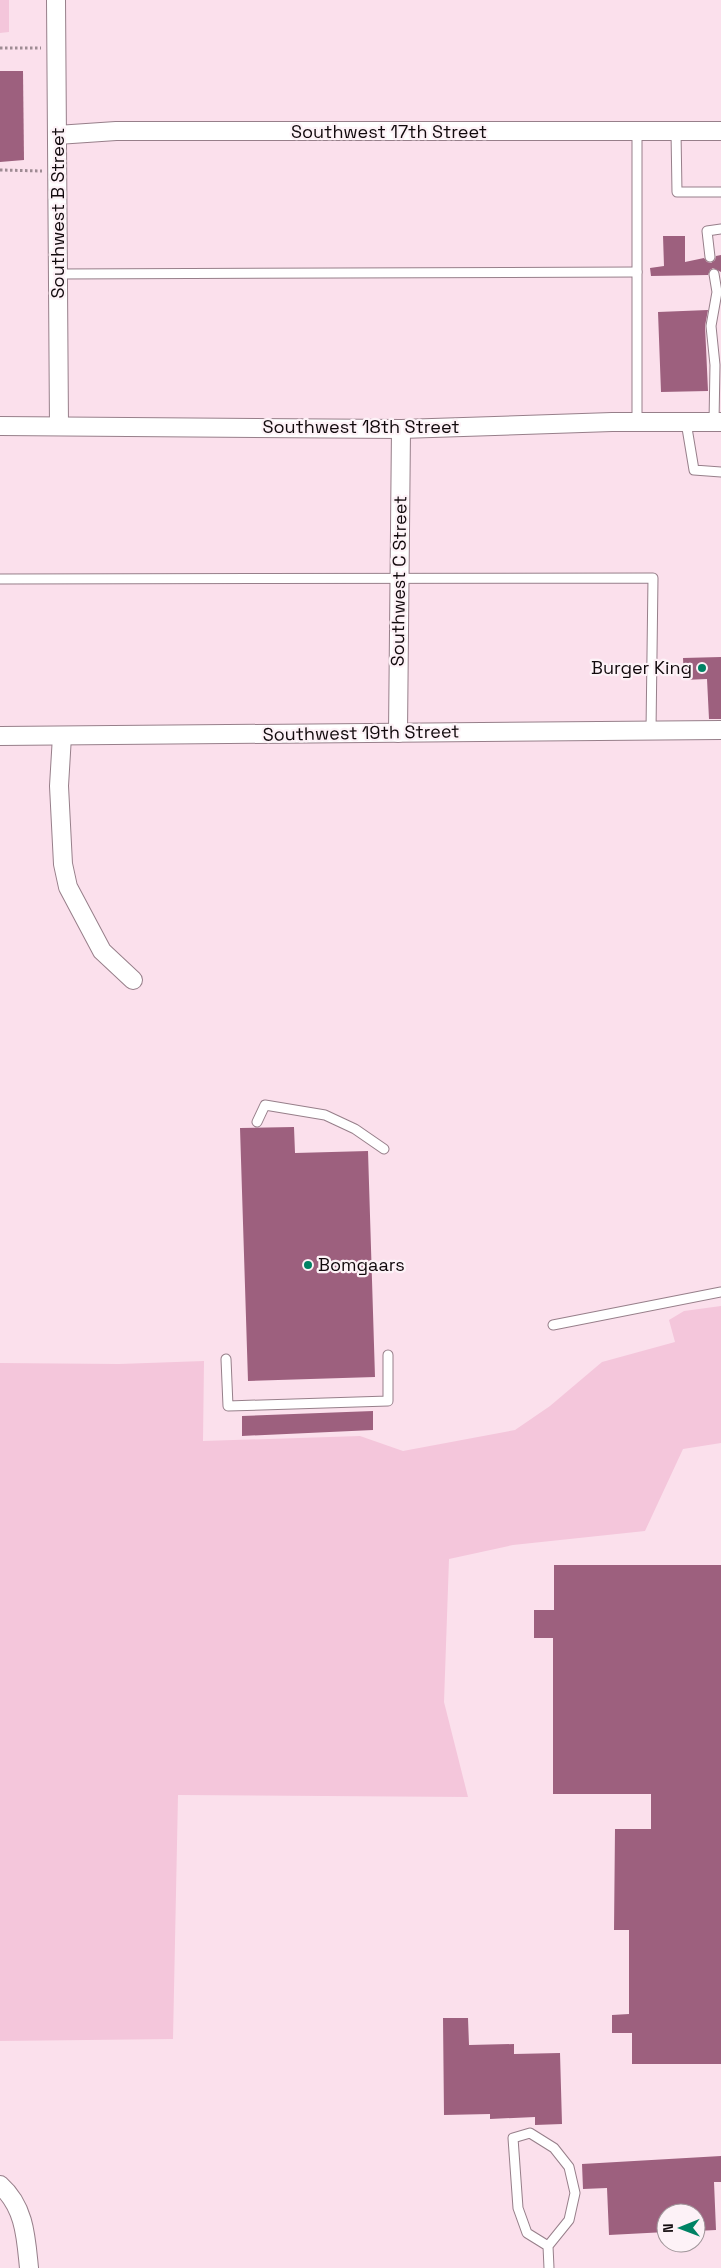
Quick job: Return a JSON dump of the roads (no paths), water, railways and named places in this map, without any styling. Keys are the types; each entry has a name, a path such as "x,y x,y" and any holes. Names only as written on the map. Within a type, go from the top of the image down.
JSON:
{"street":[{"name":"Southwest B Street","path":"56,0 59,426"},
{"name":"Southwest 17th Street","path":"57,135 116,131 721,131"},
{"name":"Southwest 18th Street","path":"0,426 401,429 637,422 718,422"},
{"name":"Southwest C Street","path":"398,733 401,429"},
{"name":"Southwest 19th Street","path":"0,736 721,730"},
{"path":"62,736 59,786 63,864 68,887 102,951 132,980"},
{"path":"0,2185 14,2200 22,2219 29,2268"}],"lane":[{"path":"637,132 637,422"},
{"path":"676,132 677,192 721,192"},
{"path":"710,257 707,231 721,229"},
{"path":"58,274 637,272"},
{"path":"714,274 717,292 711,326 718,422"},
{"path":"686,422 694,470 721,472"},
{"path":"0,579 653,578 651,730"},
{"path":"257,1122 266,1105 325,1115 355,1129 384,1149"},
{"path":"553,1325 721,1292"},
{"path":"226,1360 228,1406 388,1401 388,1355"},
{"path":"548,2246 527,2233 518,2208 513,2138 530,2133 554,2148 569,2167 575,2193 569,2220 548,2246 549,2268"}],"place":[{"name":"Burger King","path":"702,668"},
{"name":"Bomgaars","path":"308,1265"}]}
